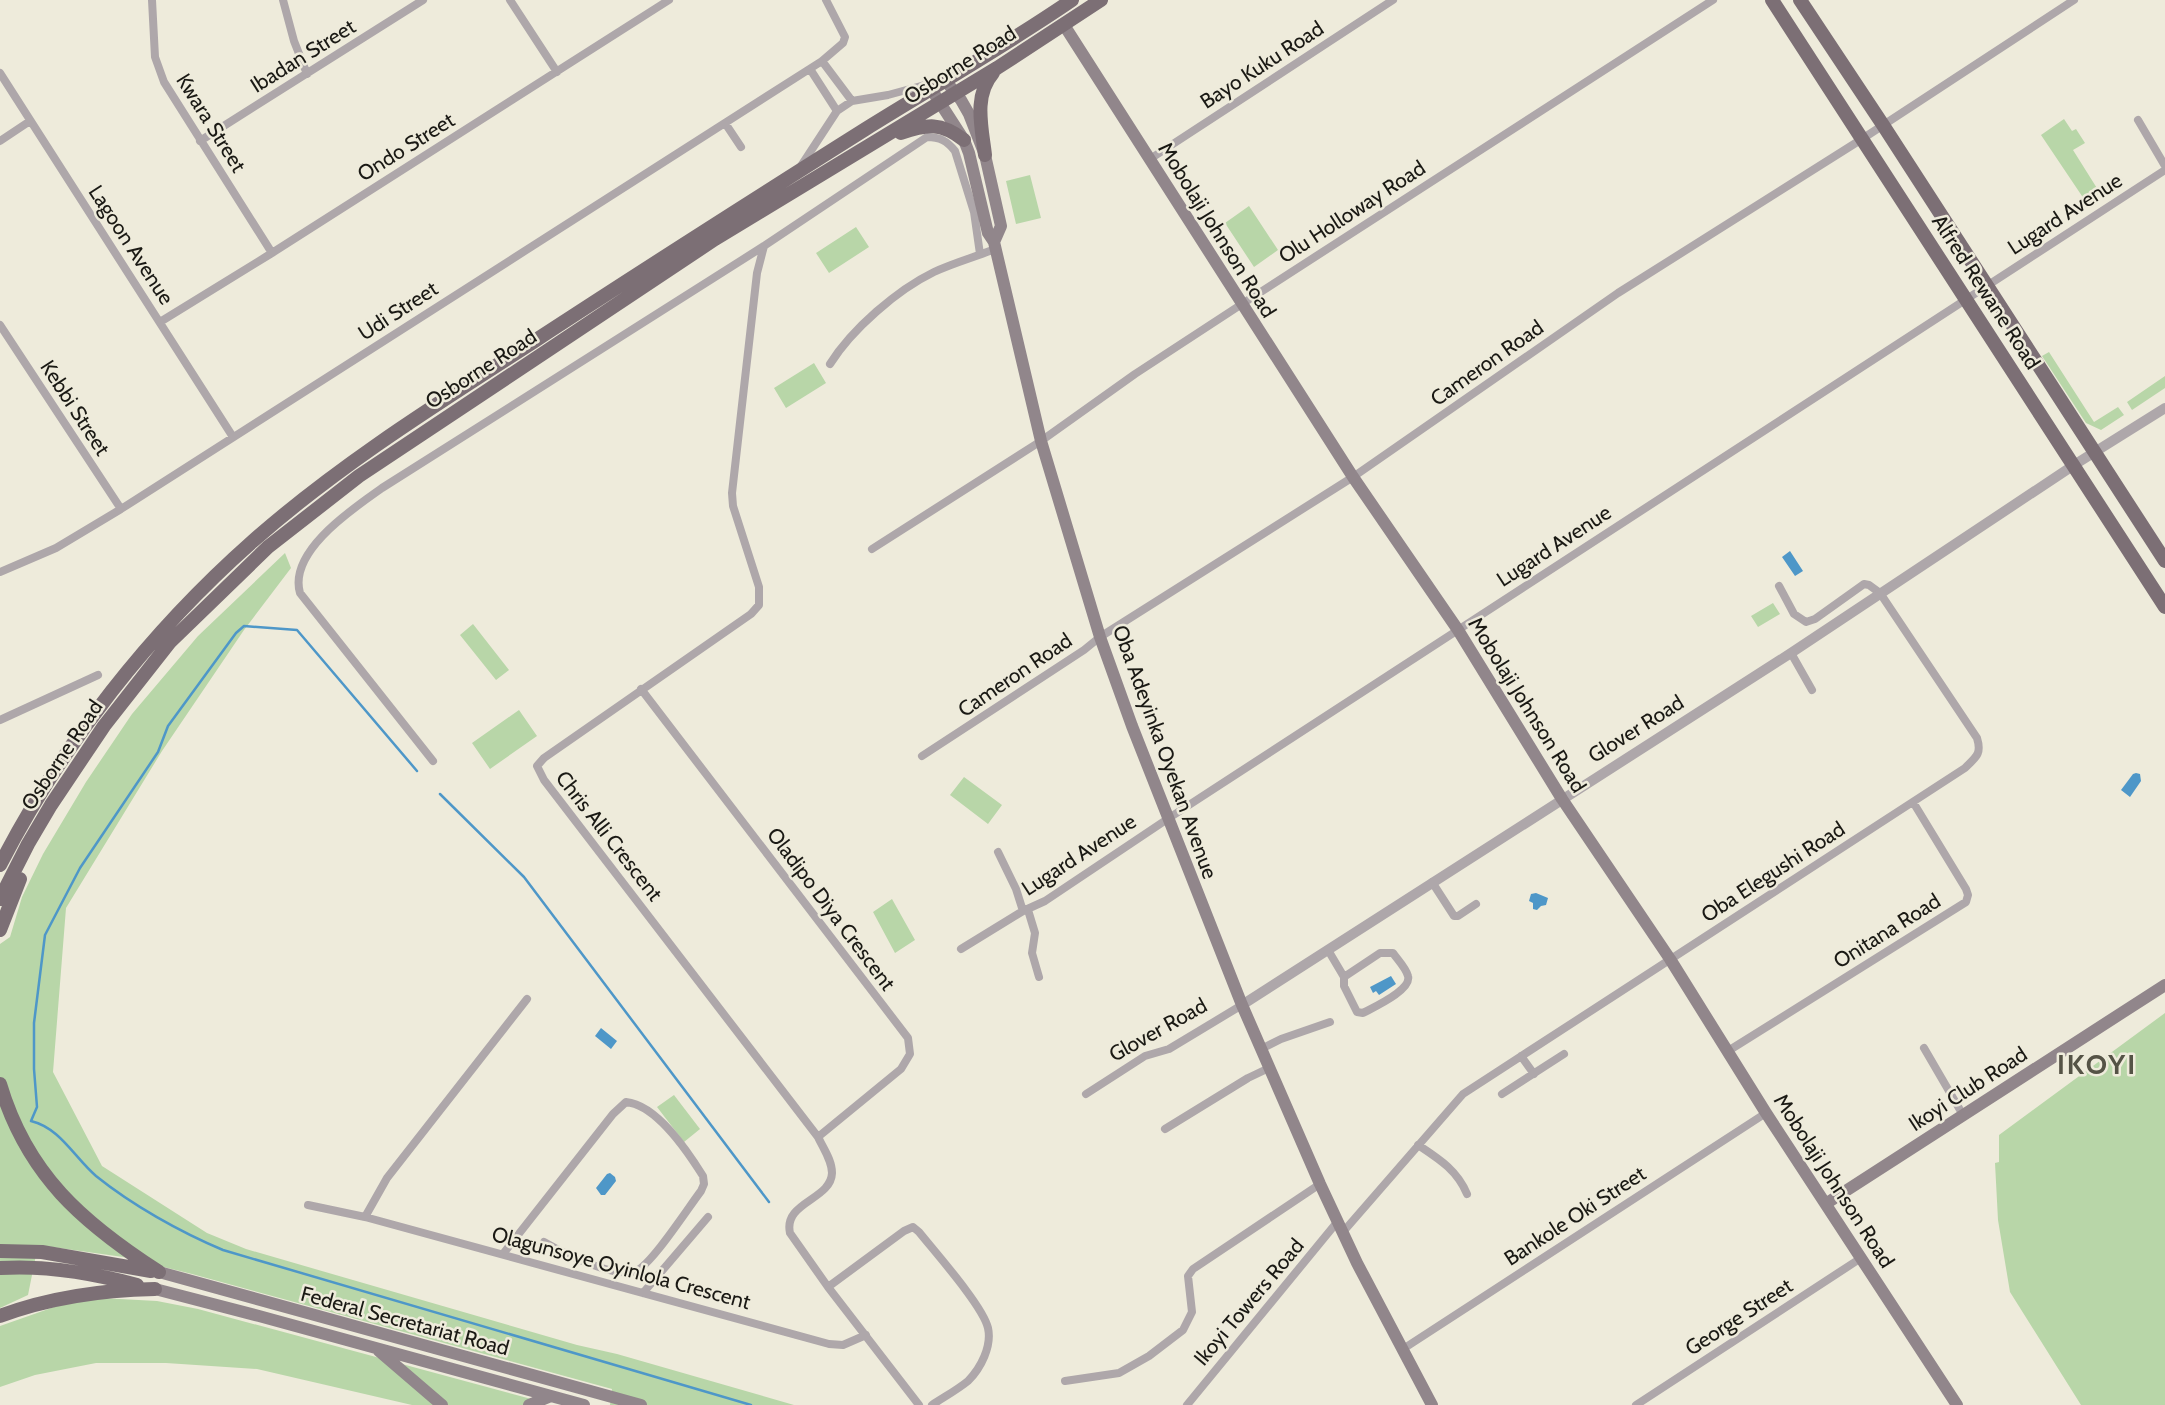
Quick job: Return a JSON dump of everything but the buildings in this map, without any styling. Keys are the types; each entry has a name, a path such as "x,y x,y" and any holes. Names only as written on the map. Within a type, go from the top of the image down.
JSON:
{"main road":[{"name":"Osborne Road","path":"0,865 51,778 121,680 177,614 256,539 386,439 608,292 1072,0"},
{"name":"Osborne Road","path":"0,899 51,805 104,726 149,668 202,610 268,547 359,476 715,239 998,68 1101,0"},
{"name":"Alfred Rewane Road","path":"1772,0 2165,607"},
{"name":"Alfred Rewane Road","path":"1800,0 2165,561"},
{"name":"Mobolaji Johnson Road","path":"1064,25 1241,304 1353,477 1458,630 1562,799 1670,959 1766,1113 1957,1405"},
{"path":"994,245 1001,226 985,155 980,106 986,82 998,68"},
{"path":"945,80 969,114 985,155"},
{"name":"Oba Adeyinka Oyekan Avenue","path":"930,89 964,140 969,153 1041,441 1100,637 1132,726 1201,906 1320,1184 1432,1405"},
{"path":"880,141 929,126 951,130 964,140"},
{"path":"1,925 22,875 28,844"},
{"name":"Ikoyi Club Road","path":"1827,1203 2165,985"},
{"path":"0,1084 26,1144 59,1193 129,1260"},
{"path":"0,1251 129,1260 159,1272"},
{"path":"0,1268 43,1268 125,1286 155,1289"},
{"name":"Federal Secretariat Road","path":"159,1272 641,1405"},
{"path":"0,1316 54,1299 125,1286"},
{"name":"Federal Secretariat Road","path":"155,1289 584,1405"},
{"path":"376,1348 442,1405"},
{"path":"529,1405 551,1396"}],"street":[{"name":"Kwara Street","path":"152,0 155,57 172,97 272,253"},
{"path":"283,0 294,41 307,74"},
{"name":"Ibadan Street","path":"201,141 424,0"},
{"path":"510,0 557,72"},
{"name":"Ondo Street","path":"160,322 669,0"},
{"name":"Udi Street","path":"0,572 56,548 121,509 822,61 844,43 845,37 827,0"},
{"name":"Bayo Kuku Road","path":"1150,159 1393,0"},
{"name":"Olu Holloway Road","path":"872,549 1041,441 1135,374 1241,304 1713,0"},
{"name":"Cameron Road","path":"922,756 1052,672 1100,637 1353,477 1618,293 1862,139 2074,0"},
{"path":"822,61 852,101"},
{"path":"810,69 837,111"},
{"name":"Lagoon Avenue","path":"0,73 233,437"},
{"path":"796,173 837,111 852,101 945,80"},
{"path":"2138,120 2165,168"},
{"path":"0,141 30,121"},
{"path":"725,123 741,147"},
{"path":"433,761 300,593 297,585 299,575 314,546 333,524 382,488 764,246 921,139 933,137 949,143 955,151 974,212 980,254"},
{"name":"Lugard Avenue","path":"961,949 1045,901 2165,168"},
{"path":"830,364 855,331 887,303 933,273 980,254 994,245"},
{"name":"Chris Alli Crescent","path":"764,246 757,273 732,493 733,506 759,587 759,605 751,614 544,758 538,763 538,769 818,1137 830,1161 831,1178 825,1188 791,1217 788,1224 790,1233 919,1405"},
{"name":"Kebbi Street","path":"0,325 121,509"},
{"name":"Glover Road","path":"1086,1094 1146,1056 1169,1049 1242,1005 1791,653 2074,465 2165,408"},
{"path":"1779,586 1794,614 1806,622 1815,619 1864,584 1869,584 1880,593"},
{"name":"Oba Elegushi Road","path":"1340,1227 1463,1094 1965,768 1977,757 1980,748 1977,738 1880,593"},
{"path":"1791,653 1812,690"},
{"path":"0,720 98,675"},
{"name":"Oladipo Diya Crescent","path":"641,689 908,1038 910,1054 901,1069 818,1137"},
{"name":"Onitana Road","path":"1728,1051 1966,902 1966,889 1913,802"},
{"path":"998,852 1035,933 1032,953 1039,977"},
{"path":"1432,882 1454,916 1476,904"},
{"path":"1328,950 1344,977 1344,986 1357,1012 1363,1013 1404,989 1408,982 1408,976 1393,953 1386,952 1380,953 1344,977"},
{"path":"366,1217 387,1178 527,999"},
{"path":"1261,1049 1330,1022"},
{"path":"1924,1048 1963,1115"},
{"path":"1502,1094 1564,1054"},
{"path":"1521,1056 1534,1074"},
{"path":"1165,1129 1269,1068"},
{"path":"503,1254 613,1114 626,1102 632,1102 671,1131 703,1176 701,1191 650,1258 634,1272 625,1273 578,1260 544,1242"},
{"name":"Bankole Oki Street","path":"1403,1349 1766,1113"},
{"path":"1418,1145 1448,1166 1467,1194"},
{"path":"1065,1381 1119,1373 1149,1356 1183,1330 1192,1311 1188,1276 1193,1269 1320,1184"},
{"name":"Olagunsoye Oyinlola Crescent","path":"308,1205 366,1217 829,1344 843,1345 866,1335"},
{"path":"643,1293 708,1217"},
{"path":"828,1287 904,1231 913,1227 919,1232 974,1301 987,1324 990,1337 979,1366 968,1380 932,1405"},
{"name":"Ikoyi Towers Road","path":"1187,1405 1340,1227"},
{"name":"George Street","path":"1636,1405 1861,1258"}],"green space":[{"path":"2064,119 2072,131 2076,129 2085,143 2073,150 2100,193 2086,202 2041,135"},
{"path":"1030,175 1041,218 1016,224 1006,181"},
{"path":"1249,206 1278,250 1254,267 1225,223"},
{"path":"856,227 869,247 829,273 816,253"},
{"path":"2049,352 2094,422 2118,407 2124,415 2101,430 2086,423 2042,356"},
{"path":"814,363 826,383 786,408 774,388"},
{"path":"2165,376 2165,388 2132,410 2127,402"},
{"path":"285,553 291,568 244,630 162,751 66,908 53,1072 102,1166 207,1233 246,1249 794,1405 610,1405 612,1389 192,1274 123,1257 38,1245 28,1295 0,1308 0,944 10,937 22,897 43,854 86,782 132,714 198,636"},
{"path":"1773,603 1780,614 1758,627 1751,616"},
{"path":"473,624 509,670 496,680 460,635"},
{"path":"519,710 537,736 490,769 472,743"},
{"path":"964,777 1002,805 988,824 950,795"},
{"path":"892,899 915,940 895,953 873,912"},
{"path":"2165,1013 2165,1405 2081,1405 2010,1292 1998,1220 1995,1163 1999,1162 1999,1135"},
{"path":"674,1095 700,1129 684,1142 657,1107"},
{"path":"101,1298 157,1301 198,1309 535,1400 523,1405 412,1405 257,1369 166,1363 96,1363 35,1375 0,1387 0,1326 57,1306"}],"water":[{"path":"1790,551 1803,571 1795,576 1782,557"},
{"path":"2136,773 2140,774 2141,781 2130,797 2121,790"},
{"path":"1536,893 1548,898 1546,905 1537,910 1533,909 1533,903 1529,901 1531,894"},
{"path":"1391,976 1396,984 1379,995 1376,991 1373,993 1370,987"},
{"path":"601,1028 617,1041 611,1049 595,1036"},
{"path":"610,1173 616,1181 605,1195 601,1195 596,1188"}],"waterway":[{"path":"417,771 297,630 244,626 236,633 168,726 158,752 80,868 45,935 34,1023 37,1107 31,1121 59,1136 96,1176 125,1197 173,1226 223,1250 751,1405"},
{"path":"440,794 524,877 769,1202"}],"district":[{"name":"IKOYI","path":"2097,1064"}]}
